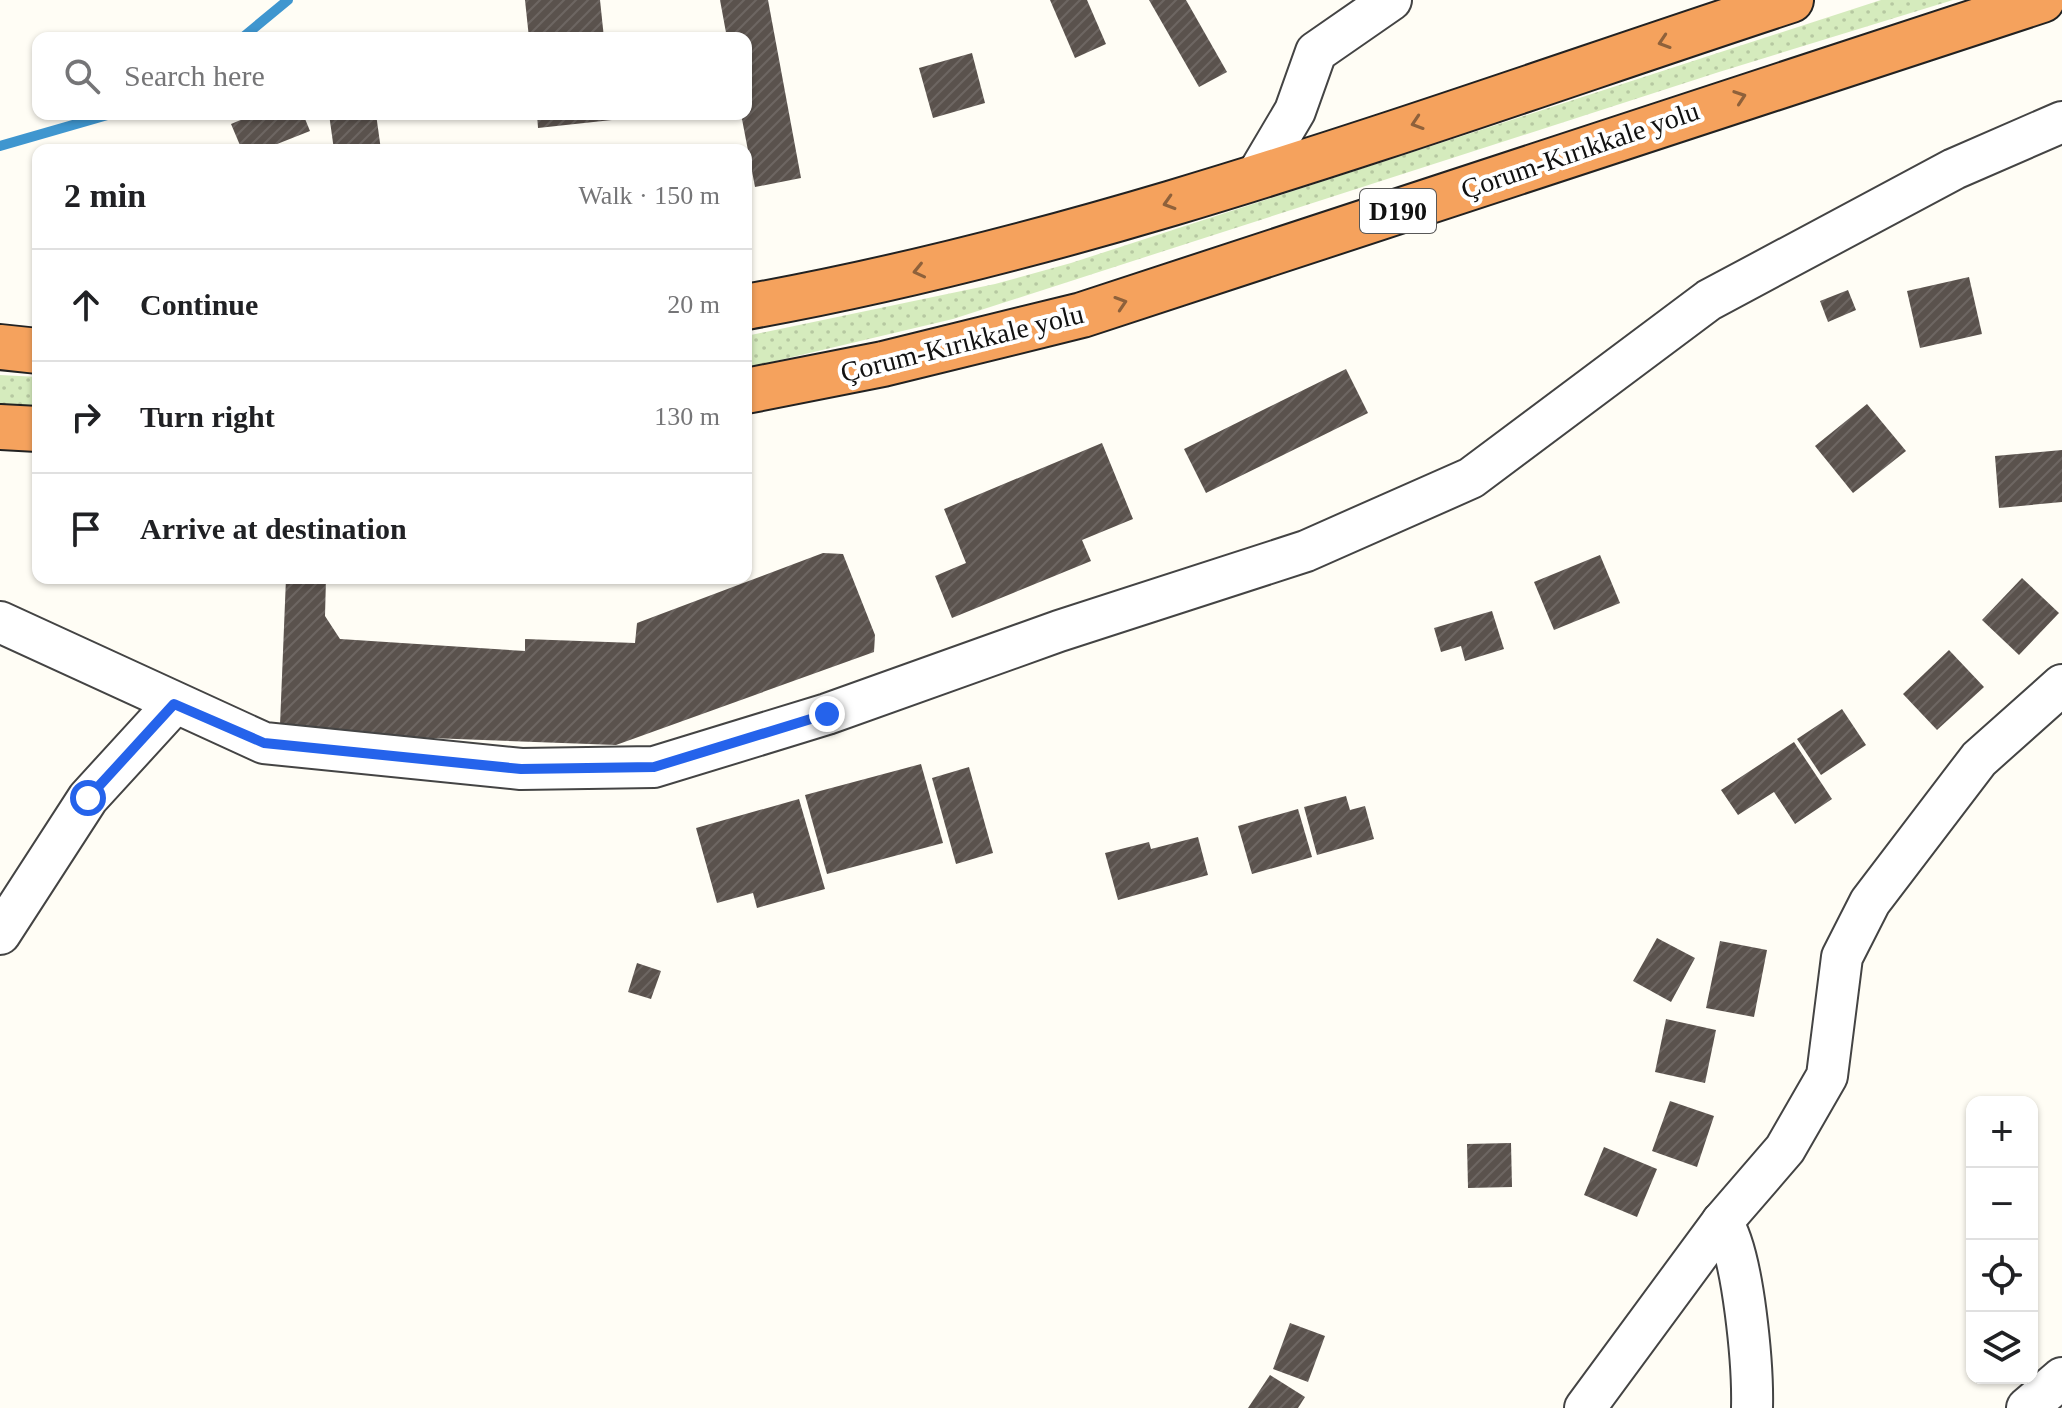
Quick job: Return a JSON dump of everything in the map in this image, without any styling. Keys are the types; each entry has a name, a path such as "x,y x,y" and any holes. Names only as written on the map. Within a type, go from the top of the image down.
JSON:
{"highway":[{"path":"752,306 996,254 1256,177 1791,0"},
{"name":"Çorum-Kırıkkale yolu","path":"752,390 883,364 1082,315 2042,0"},
{"path":"0,347 32,350"},
{"path":"0,427 32,429"}],"street":[{"path":"1256,177 1295,111 1316,52 1391,0"},
{"path":"0,622 264,743 521,769 654,767 827,714 1059,631 1306,551 1471,478 1709,300 1954,169 2062,122"},
{"path":"1585,1408 1722,1222 1785,1149 1827,1076 1842,957 1870,902 1979,759 2062,685"},
{"path":"0,934 88,798 174,704"},
{"path":"1722,1222 1734,1249 1750,1361 1752,1408"},
{"path":"2027,1408 2062,1378"}],"green space":[{"path":"1881,0 1953,0 1719,72 953,319 752,367 752,335 995,284 1071,263"},
{"path":"0,375 32,377 32,406 0,404"}],"building":[{"path":"525,0 600,0 603,32 528,32"},
{"path":"720,0 768,0 801,178 755,187 752,144 747,144 742,120 752,120 752,32 726,32"},
{"path":"1050,0 1087,0 1106,44 1075,58"},
{"path":"1149,0 1186,0 1227,72 1199,87"},
{"path":"972,53 985,103 933,118 919,68"},
{"path":"241,120 305,120 310,131 277,144 239,144 231,124"},
{"path":"330,120 377,120 380,144 333,144"},
{"path":"537,120 612,120 538,128"},
{"path":"1969,277 1982,334 1920,348 1907,291"},
{"path":"1848,290 1856,310 1828,322 1820,301"},
{"path":"1346,369 1368,413 1206,493 1184,449"},
{"path":"1867,404 1906,451 1853,493 1815,446"},
{"path":"1102,443 1133,519 1082,540 1091,561 952,618 935,576 966,563 944,509"},
{"path":"2062,450 2062,502 1999,508 1995,456"},
{"path":"823,553 843,554 875,635 874,652 616,745 297,733 280,725 286,584 326,584 325,616 340,639 525,651 525,639 635,643 637,623 741,584 752,584 752,580"},
{"path":"1600,555 1620,603 1554,630 1534,582"},
{"path":"2022,578 2059,613 2019,655 1982,620"},
{"path":"1492,611 1504,649 1465,661 1461,646 1441,652 1434,628"},
{"path":"1949,650 1984,687 1937,730 1903,694"},
{"path":"1842,709 1866,745 1821,775 1797,739"},
{"path":"1794,742 1832,799 1795,824 1774,792 1738,815 1721,790"},
{"path":"921,764 943,843 827,874 805,795"},
{"path":"969,767 993,853 956,864 932,778"},
{"path":"1346,796 1350,810 1365,806 1374,839 1317,855 1304,807"},
{"path":"799,799 825,889 757,908 753,893 717,903 696,828"},
{"path":"1298,809 1312,857 1252,874 1238,826"},
{"path":"1198,837 1208,875 1118,900 1105,853 1149,842 1151,849"},
{"path":"1657,938 1695,958 1671,1002 1633,981"},
{"path":"1720,941 1767,950 1754,1017 1706,1008"},
{"path":"637,963 661,971 651,999 628,992"},
{"path":"1666,1019 1716,1030 1705,1083 1655,1072"},
{"path":"1670,1101 1714,1116 1697,1167 1652,1151"},
{"path":"1511,1143 1512,1187 1468,1188 1467,1144"},
{"path":"1604,1147 1657,1169 1637,1217 1584,1195"},
{"path":"1290,1323 1325,1336 1308,1382 1273,1369"},
{"path":"1270,1375 1305,1397 1298,1408 1248,1408"}],"waterway":[{"path":"249,32 288,0"},
{"path":"0,146 90,120"}],"route":[{"path":"88,798 174,704 264,743 521,769 654,767 827,714"}]}
